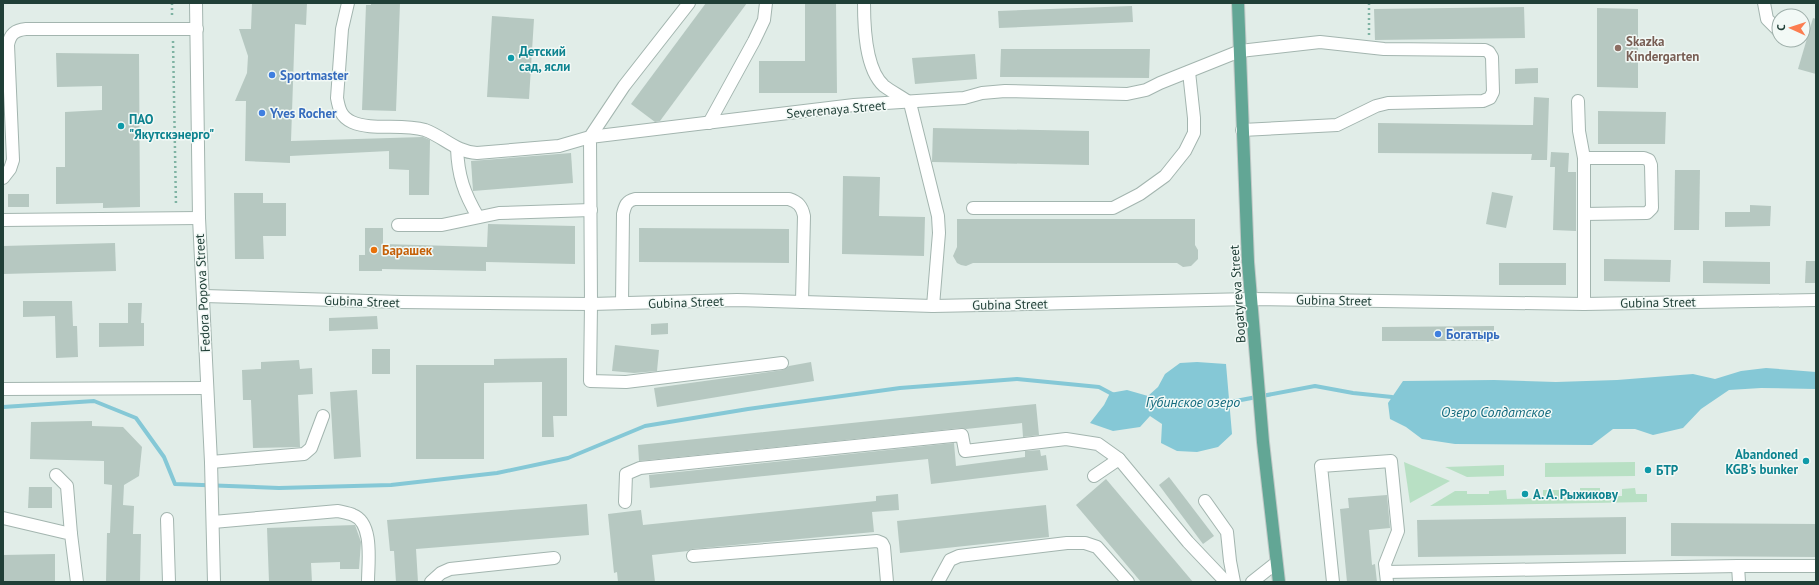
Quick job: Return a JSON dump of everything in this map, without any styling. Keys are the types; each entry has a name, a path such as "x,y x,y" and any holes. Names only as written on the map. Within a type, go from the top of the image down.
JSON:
{"main road":[{"name":"Bogatyreva Street","path":"1238,3 1242,130 1251,299 1263,442 1279,582"}],"street":[{"name":"Fedora Popova Street","path":"196,3 198,218 204,296 206,388 214,522 214,582"},
{"name":"Severenaya Street","path":"348,3 342,29 337,98 339,108 344,117 352,122 363,125 409,127 425,130 467,153 559,146 590,137 854,105 910,103 964,98 982,93 1005,91 1128,94 1146,90 1240,51 1320,42 1369,47 1485,50 1490,52 1492,57 1493,92 1490,98 1483,100 1388,103 1376,106 1337,124 1242,130"},
{"path":"689,3 624,86 590,137 590,381 626,382 782,363"},
{"path":"709,123 764,20 766,3"},
{"path":"864,3 864,35 871,65 883,85 910,103 938,216 939,233 933,306"},
{"path":"1764,3 1767,19 1771,23"},
{"path":"3,178 10,169 13,160 8,45 10,38 8,31 19,29 197,29"},
{"path":"973,208 1113,208 1140,194 1165,176 1185,151 1194,133 1194,118 1189,72"},
{"path":"1578,101 1579,131 1584,158 1584,304"},
{"path":"457,148 458,163 466,198 478,217"},
{"path":"1584,158 1644,158 1649,160 1651,165 1652,208 1647,214 1584,214"},
{"path":"622,304 623,214 625,206 629,201 635,199 789,199 796,201 802,208 804,216 802,302"},
{"path":"398,225 442,225 499,213 591,210"},
{"path":"3,220 198,218"},
{"name":"Gubina Street","path":"204,296 401,302 591,304 737,300 933,306 1251,299 1584,304 1816,300"},
{"path":"3,389 206,388"},
{"path":"211,462 304,454 311,448 323,416"},
{"path":"625,502 626,474 640,468 962,435 965,451 1066,439 1098,444 1119,459 1188,542 1226,582"},
{"path":"1094,476 1119,459"},
{"path":"1333,582 1321,466 1391,461 1398,531 1385,564 1387,577 1738,566 1816,566"},
{"path":"56,476 67,486 77,582"},
{"path":"1205,501 1227,532 1234,582"},
{"path":"214,522 338,511 354,515 362,521 367,532 368,582"},
{"path":"3,518 71,534"},
{"path":"167,519 169,582"},
{"path":"694,556 877,541 882,543 884,547 887,582"},
{"path":"938,582 950,560 960,556 1085,542 1097,547 1128,582"},
{"path":"431,582 441,573 450,570 554,558"},
{"path":"1252,582 1276,563"},
{"path":"1738,566 1739,582"}],"path":[{"path":"172,3 176,219"},
{"path":"1369,3 1369,47"}],"green space":[{"path":"1404,462 1450,481 1410,503"},
{"path":"1635,462 1635,476 1545,477 1545,463"},
{"path":"1504,465 1504,476 1467,477 1445,467"},
{"path":"1580,488 1600,488 1600,496 1622,496 1622,489 1635,488 1636,494 1647,494 1647,502 1430,506 1455,491 1467,491 1467,494 1489,494 1489,491 1506,490 1507,499 1543,498 1543,490 1559,490 1559,498 1580,497"}],"water":[{"name":"Губинское озеро","path":"1197,362 1226,364 1232,434 1218,447 1197,452 1177,451 1161,443 1162,424 1150,416 1140,427 1113,431 1090,423 1104,405 1110,393 1127,390 1148,396 1158,387 1165,374 1180,363"},
{"name":"Озеро Солдатское","path":"1766,368 1816,372 1816,389 1761,388 1729,390 1701,409 1683,428 1653,435 1635,429 1613,429 1592,445 1455,444 1422,439 1406,427 1390,419 1388,403 1403,381 1494,380 1556,382 1617,380 1693,374 1715,379 1741,371"}],"building":[{"path":"252,3 307,3 306,25 295,24 291,141 423,137 430,140 429,195 409,195 409,170 389,169 389,151 290,156 290,163 245,161 246,101 235,101 247,73 248,56 239,29 251,29"},
{"path":"371,3 400,3 396,111 362,110 366,5 371,5"},
{"path":"706,3 747,3 660,121 655,122 631,104"},
{"path":"805,3 836,3 837,93 759,93 759,61 805,61"},
{"path":"1132,6 1133,22 999,28 998,11"},
{"path":"1524,7 1525,38 1375,40 1374,9"},
{"name":"Skazka Kindergarten","path":"1597,8 1638,9 1638,88 1597,87"},
{"name":"Детский сад, ясли","path":"492,16 534,19 529,99 487,97"},
{"path":"1813,18 1816,19 1816,74 1798,69 1804,48 1811,48 1811,25"},
{"path":"1001,49 1150,49 1149,78 1000,77"},
{"name":"ПАО \"Якутскэнерго\"","path":"56,53 139,54 140,207 103,208 103,203 56,204 56,167 65,167 65,112 102,110 102,86 57,87"},
{"path":"975,54 977,79 915,84 912,58"},
{"path":"1538,68 1538,83 1515,84 1515,69"},
{"path":"1534,97 1549,98 1547,160 1531,160 1532,154 1378,153 1378,123 1533,125"},
{"path":"1598,111 1666,112 1665,144 1598,144"},
{"path":"933,128 1089,131 1089,165 932,162"},
{"path":"1551,152 1569,153 1568,172 1576,172 1576,231 1553,230 1555,167 1550,167"},
{"path":"571,153 573,183 473,191 471,161"},
{"path":"1675,170 1700,170 1699,230 1674,230"},
{"path":"843,176 880,177 879,216 925,217 924,256 842,254"},
{"path":"1492,192 1513,196 1506,228 1486,224"},
{"path":"234,193 263,193 263,203 286,203 286,236 263,236 264,259 235,259"},
{"path":"8,194 29,194 29,207 8,207"},
{"path":"1750,205 1771,206 1770,226 1725,227 1725,212 1750,212"},
{"path":"957,219 1195,219 1195,245 1198,250 1198,259 1191,266 1183,267 1177,263 973,263 966,266 957,263 953,256 957,247"},
{"path":"488,224 575,226 575,264 486,262 486,271 382,269 382,271 359,271 359,255 365,255 365,228 383,228 383,244 487,247"},
{"path":"639,228 789,229 789,263 639,262"},
{"path":"115,243 116,271 3,274 3,246"},
{"path":"1604,259 1671,260 1670,282 1604,281"},
{"path":"1703,261 1770,262 1770,284 1703,283"},
{"path":"1806,261 1816,261 1816,283 1805,283"},
{"path":"1499,263 1566,263 1566,285 1499,285"},
{"path":"23,301 72,301 73,326 77,326 78,357 56,358 55,316 23,317"},
{"path":"128,303 142,303 141,323 144,323 144,346 99,347 99,323 128,323"},
{"path":"377,316 378,329 329,331 329,318"},
{"path":"668,323 668,334 651,335 651,324"},
{"name":"Богатырь","path":"1494,326 1494,341 1382,341 1382,327"},
{"path":"615,345 659,350 657,371 634,373 612,371"},
{"path":"372,349 390,349 390,374 372,374"},
{"path":"567,358 567,416 553,416 554,437 542,437 542,382 484,383 484,459 416,459 416,365 494,365 494,359"},
{"path":"299,360 300,369 312,368 313,394 298,395 300,447 253,448 251,400 243,400 242,370 261,369 261,362"},
{"path":"811,362 814,381 657,407 654,388 783,370 789,366"},
{"path":"357,390 361,457 334,459 330,392"},
{"path":"1036,404 1039,435 1023,437 1022,423 639,461 638,445"},
{"path":"92,421 92,426 123,427 142,447 139,476 124,485 123,505 134,506 133,534 141,534 140,582 106,582 107,533 110,533 112,485 104,484 104,461 30,459 31,422"},
{"path":"954,443 956,466 1025,457 1025,451 1040,450 1041,456 1046,455 1048,470 931,484 928,459 650,488 649,475"},
{"path":"1169,477 1214,536 1203,544 1159,485"},
{"path":"1106,479 1193,582 1141,582 1076,505"},
{"path":"29,487 52,487 52,508 28,508"},
{"path":"898,494 899,510 872,512 874,532 692,549 688,551 652,555 655,582 618,582 617,572 614,573 608,514 641,510 643,525 876,501 876,496"},
{"path":"1387,495 1390,528 1369,530 1372,565 1375,564 1377,582 1347,582 1340,509 1349,508 1348,498"},
{"path":"587,504 589,535 416,549 418,582 396,582 394,551 390,551 387,520"},
{"path":"1046,505 1049,537 900,553 897,521"},
{"path":"1626,517 1626,554 1418,557 1417,520"},
{"path":"1671,523 1816,524 1816,557 1671,556"},
{"path":"355,525 361,542 359,569 340,569 340,562 311,563 312,582 269,582 267,528"},
{"path":"55,554 55,582 3,582 3,555"}],"waterway":[{"path":"3,407 94,401 136,418 164,457 175,484 279,488 391,485 497,473 568,458 645,426 748,409 900,388 1017,379 1099,387 1114,395"},
{"path":"1225,403 1315,386 1353,393 1392,397"}],"place":[{"name":"Skazka Kindergarten","path":"1618,48"},
{"name":"Детский сад, ясли","path":"511,58"},
{"name":"Sportmaster","path":"272,75"},
{"name":"Yves Rocher","path":"262,113"},
{"name":"ПАО \"Якутскэнерго\"","path":"121,126"},
{"name":"Барашек","path":"374,250"},
{"name":"Богатырь","path":"1438,334"},
{"name":"Abandoned KGB's bunker","path":"1806,461"},
{"name":"БТР","path":"1648,470"},
{"name":"А. А. Рыжикову","path":"1525,494"}]}
